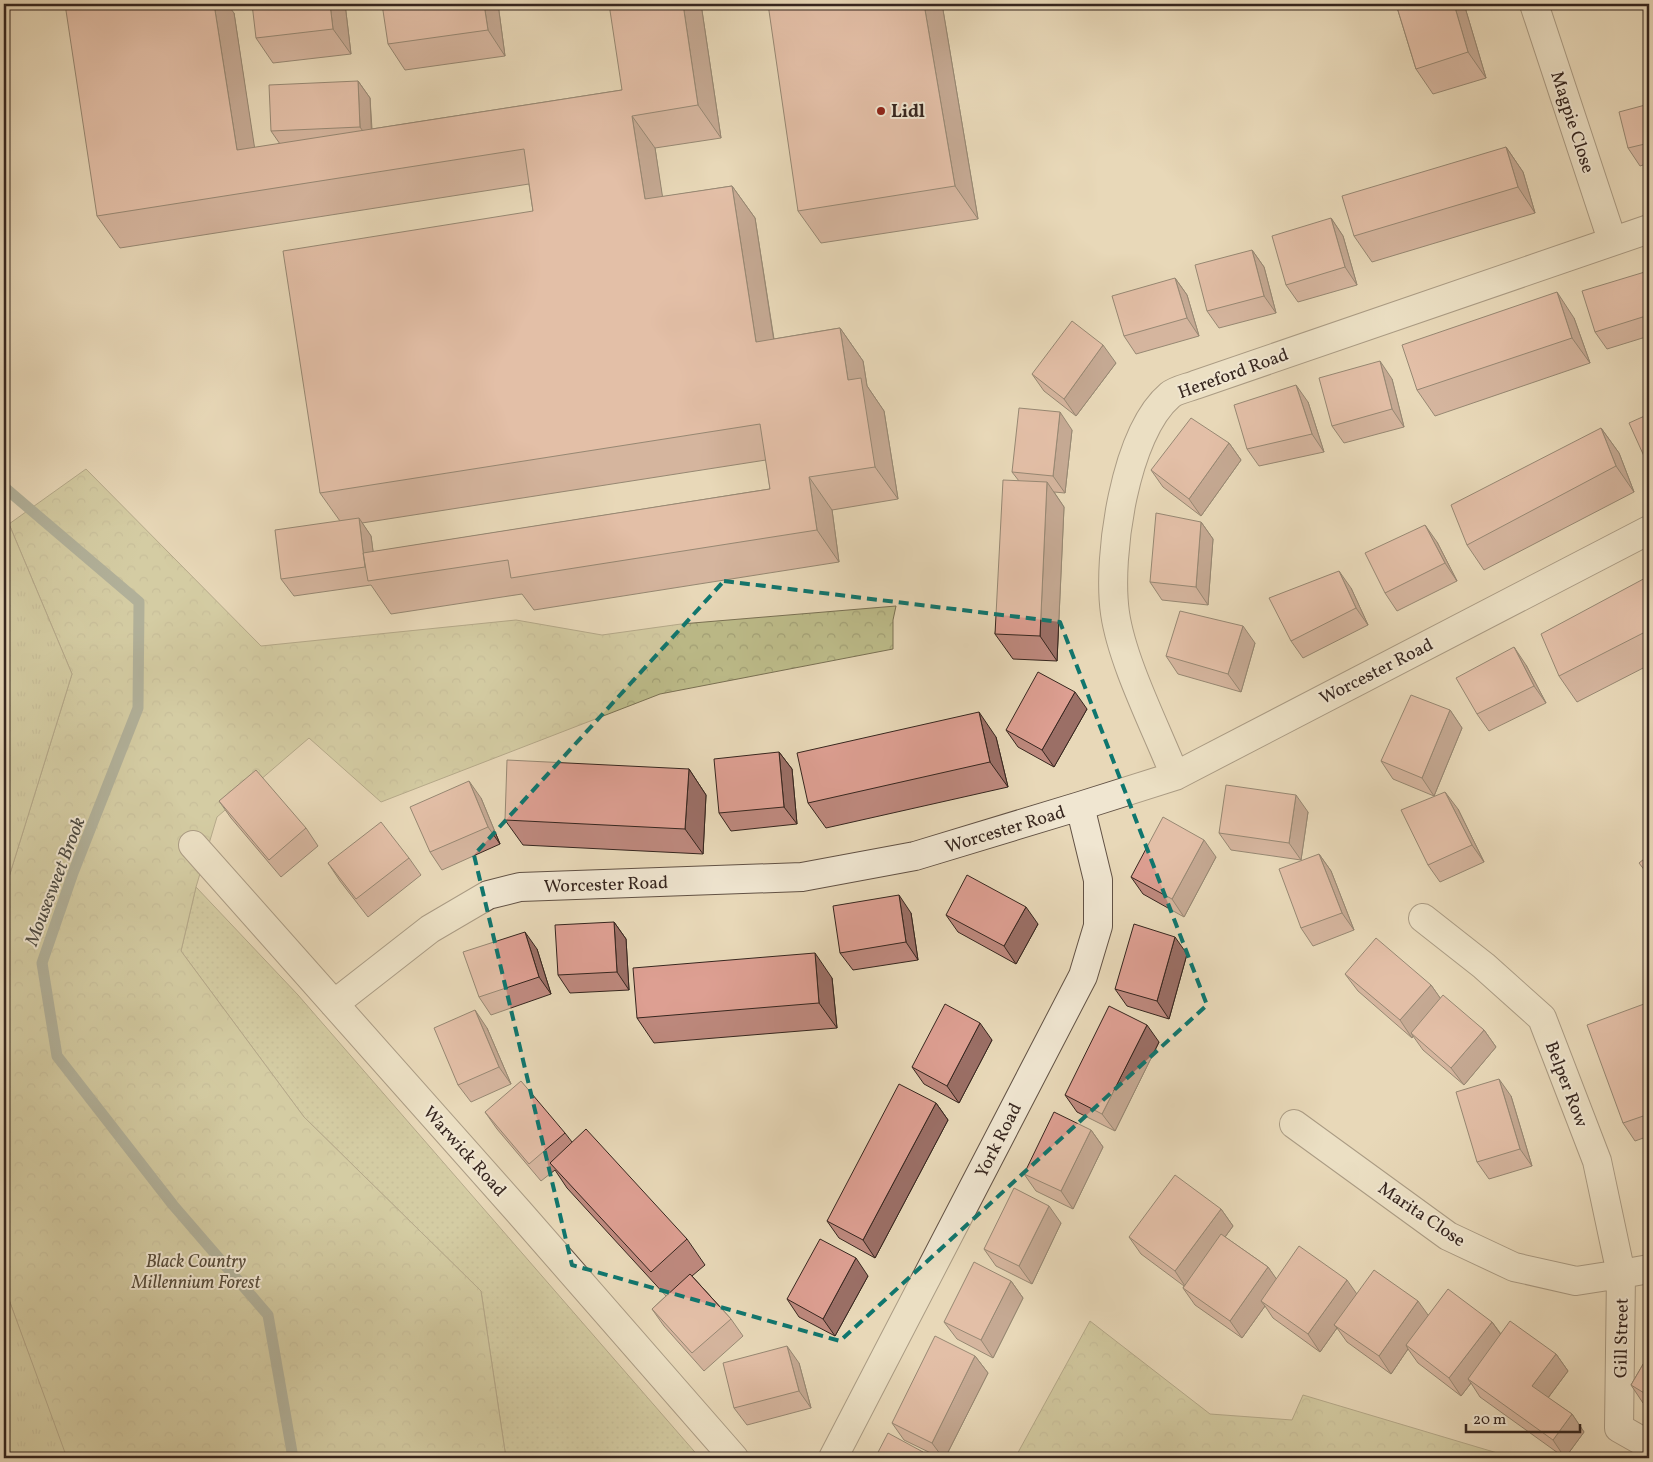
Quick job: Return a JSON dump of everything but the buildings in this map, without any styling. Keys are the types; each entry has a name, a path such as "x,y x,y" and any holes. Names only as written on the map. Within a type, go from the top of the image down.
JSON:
{"street":[{"name":"Magpie Close","path":"1534,4 1612,240"},
{"name":"Hereford Road","path":"1175,776 1129,662 1115,613 1113,566 1119,512 1138,447 1156,411 1172,394 1195,385 1612,240 1649,229"},
{"name":"Worcester Road","path":"334,1004 430,929 488,895 520,887 802,877 915,856 1175,776 1649,530"},
{"name":"York Road","path":"833,1458 1083,976 1098,926 1098,880 1080,806"},
{"name":"Warwick Road","path":"193,845 734,1458"},
{"name":"Belper Row","path":"1424,918 1484,966 1542,1018 1597,1160 1622,1274"},
{"name":"Marita Close","path":"1294,1124 1448,1236 1514,1267 1576,1280 1622,1274"},
{"path":"1622,1274 1649,1268"},
{"name":"Gill Street","path":"1622,1274 1619,1428 1649,1445"}],"highlighted area":[{"path":"724,581 1060,622 1207,1005 840,1341 572,1265 474,855"}],"green space":[{"name":"Black Country Millennium Forest","path":"86,469 261,646 516,620 602,635 681,624 896,606 893,620 893,649 660,694 381,802 309,738 217,817 196,887 181,951 304,1117 481,1291 506,1458 66,1458 4,1286 4,893 72,674 9,524"},
{"path":"4,519 9,524 72,674 4,893"},
{"path":"196,887 298,995 700,1458 506,1458 481,1291 304,1117 181,951"},
{"path":"4,1286 67,1458 4,1458"},
{"path":"1090,1321 1210,1414 1292,1420 1303,1395 1514,1458 1015,1458"}],"waterway":[{"name":"Mousesweet Brook","path":"4,487 139,602 138,708 73,873 42,963 57,1056 173,1205 268,1315 293,1458"}],"place":[{"name":"Lidl","path":"881,111"}]}
